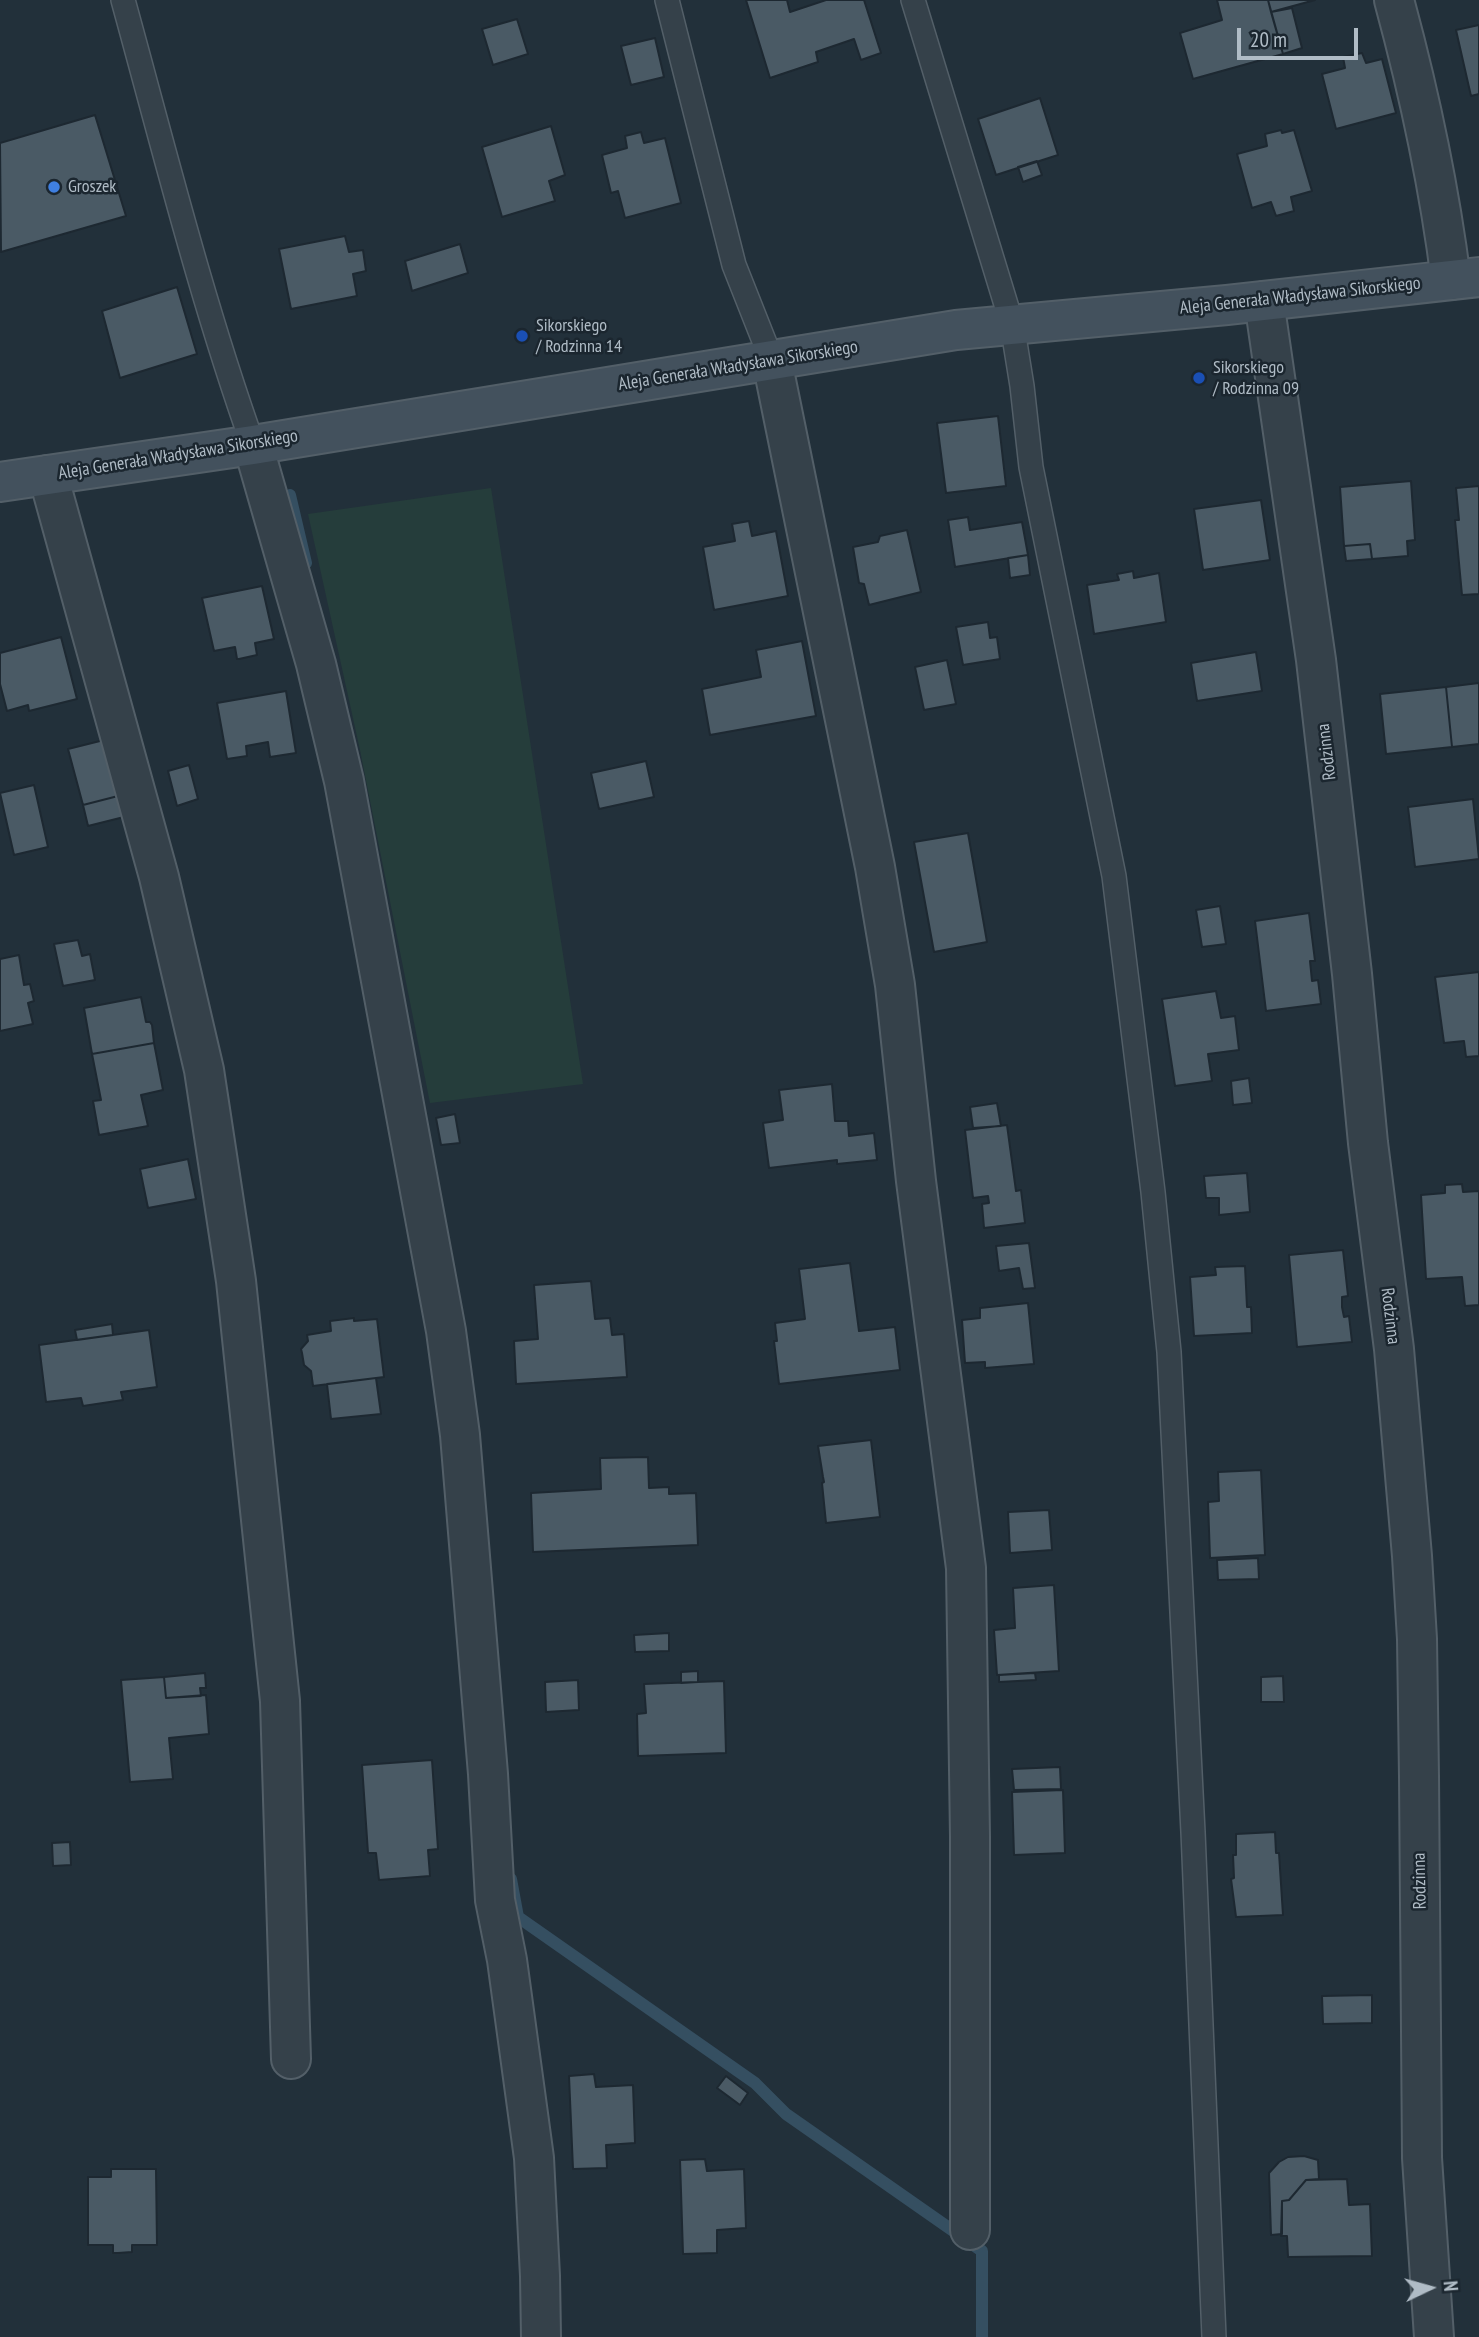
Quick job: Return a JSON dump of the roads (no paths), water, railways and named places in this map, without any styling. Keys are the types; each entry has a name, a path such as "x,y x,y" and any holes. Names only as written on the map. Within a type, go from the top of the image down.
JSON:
{"main road":[{"name":"Aleja Generała Władysława Sikorskiego","path":"0,482 253,445 956,330 1264,301 1465,278"}],"street":[{"path":"1394,0 1415,76 1442,212 1465,278"},
{"name":"Rodzinna","path":"1264,301 1318,673 1351,961 1368,1143 1394,1349 1411,1542 1417,1639 1422,2158 1434,2337"},
{"path":"772,361 872,853 895,985 916,1181 966,1568 970,1837 970,2230"},
{"path":"253,445 316,664 344,782 446,1331 460,1434 488,1774 495,1900 507,1960 534,2158 541,2337"},
{"path":"48,475 159,877 206,1083 236,1281 280,1701 291,2059"}],"lane":[{"path":"123,0 202,283 253,445"},
{"path":"667,0 734,265 772,361"},
{"path":"913,0 1012,324 1031,467 1114,876 1153,1192 1168,1352 1179,1536 1214,2337"}],"waterway":[{"path":"290,495 306,563"},
{"path":"511,1879 518,1917 755,2083 786,2114 982,2251 982,2337"}],"place":[{"name":"Groszek","path":"54,187"},
{"name":"Sikorskiego / Rodzinna 14","path":"522,336"},
{"name":"Sikorskiego / Rodzinna 09","path":"1199,378"}]}
